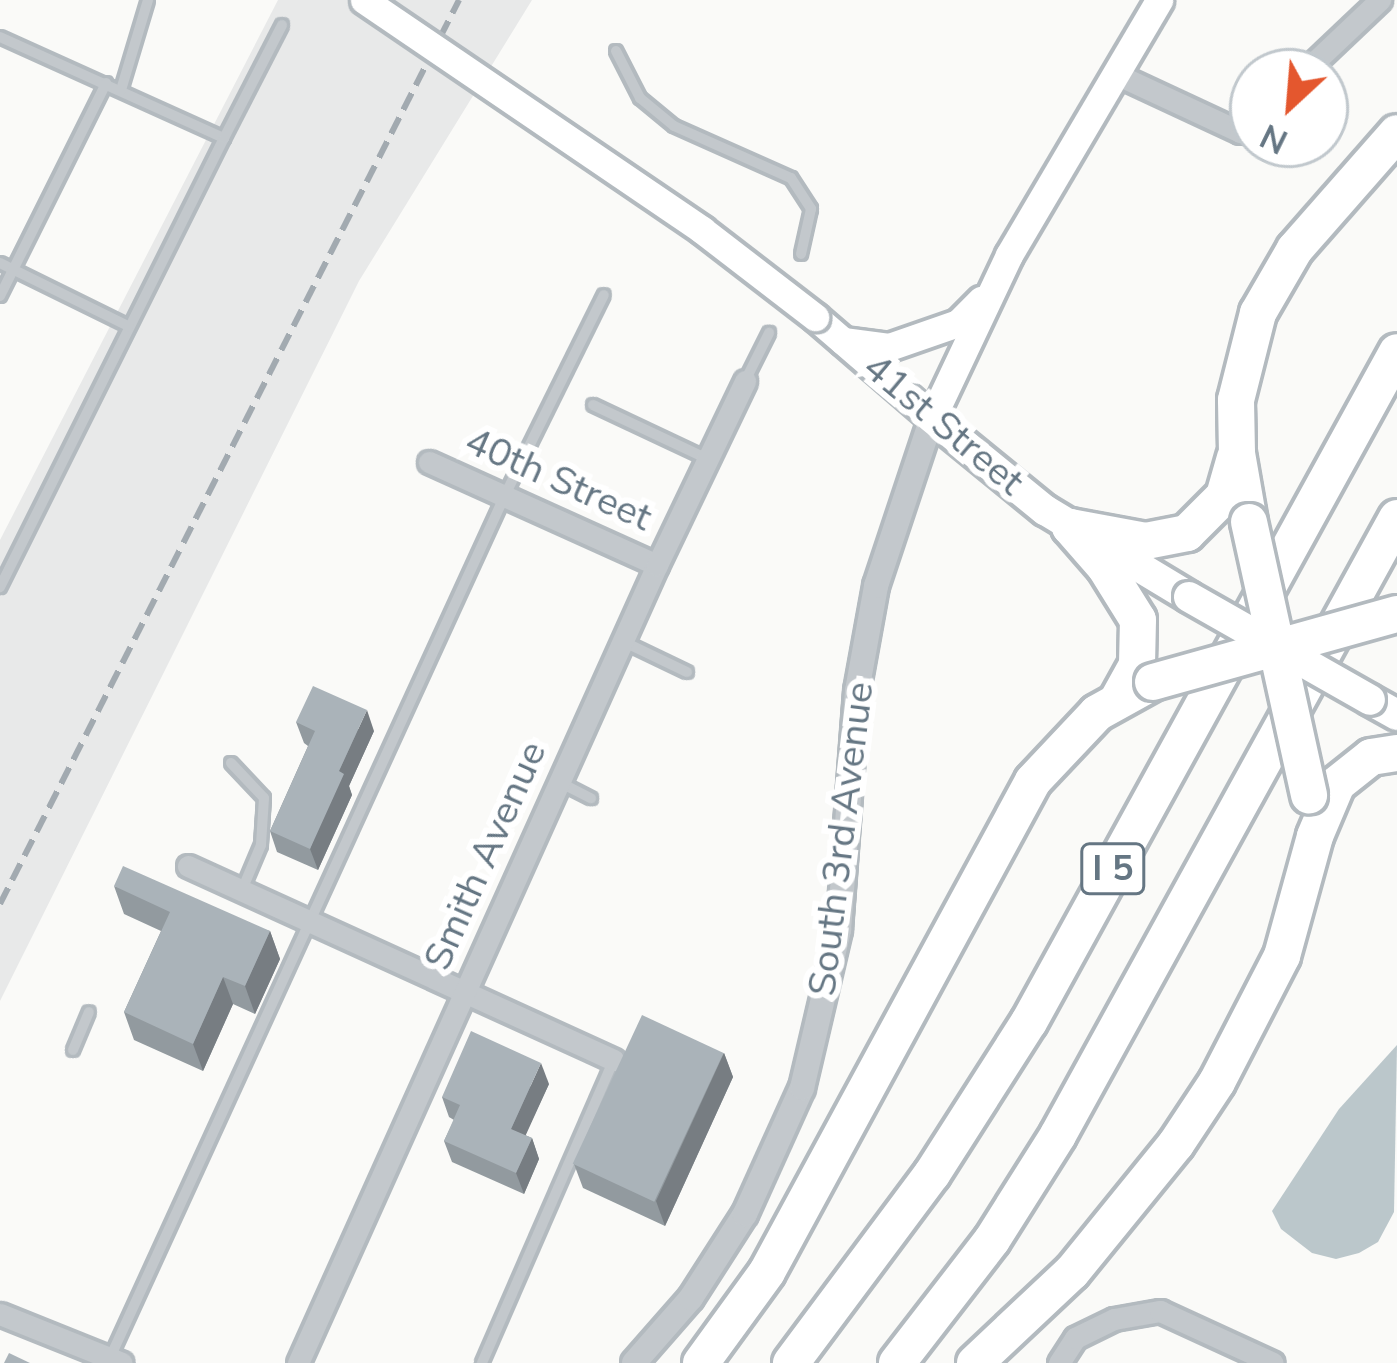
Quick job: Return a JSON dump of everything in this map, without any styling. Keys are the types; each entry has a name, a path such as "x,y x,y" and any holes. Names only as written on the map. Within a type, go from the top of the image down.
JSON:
{"highway":[{"path":"1315,836 1237,453 1241,368 1266,297 1295,249 1397,133"},
{"name":"I 5","path":"791,1363 932,1174 1028,1022 1397,352"},
{"path":"1070,527 1146,541 1187,533 1225,496 1237,453"},
{"name":"I 5","path":"897,1363 992,1240 1058,1136 1397,518"},
{"path":"1070,527 1105,567 1138,620 1137,665 1119,698"},
{"path":"701,1363 767,1272 1020,801 1064,744 1119,698 1153,682 1397,614"},
{"path":"974,1363 1072,1272 1176,1144 1217,1082 1282,956 1315,836 1337,784 1348,770 1371,757 1397,753"}],"main road":[{"name":"41st Street","path":"364,0 702,230 1070,527 1384,707"},
{"path":"932,418 995,286 1159,0"},
{"path":"843,341 889,347 914,339 958,323 995,286"}],"street":[{"path":"1329,48 1380,0"},
{"path":"1118,75 1229,119"},
{"name":"Smith Avenue","path":"298,1363 622,641 746,381"},
{"name":"South 3rd Avenue","path":"634,1363 691,1298 745,1214 802,1088 839,930 857,691 877,586 932,418"},
{"name":"40th Street","path":"430,462 657,565"},
{"path":"188,866 614,1060"},
{"path":"1059,1363 1076,1338 1114,1319 1160,1311 1229,1354 1273,1363"},
{"path":"0,1314 113,1361"}],"lane":[{"path":"121,90 148,0"},
{"path":"0,587 281,26"},
{"path":"0,37 224,138"},
{"path":"616,51 640,98 674,126 791,178 811,208 801,254"},
{"path":"0,296 106,83"},
{"path":"0,263 128,326"},
{"path":"113,1361 308,920 604,295"},
{"path":"746,381 769,333"},
{"path":"593,405 708,459"},
{"path":"622,641 687,672"},
{"path":"231,763 264,798 261,845 242,890"},
{"path":"559,782 591,798"},
{"path":"73,1050 89,1012"},
{"path":"482,1363 614,1060"}],"shaded area":[{"path":"278,0 532,0 359,281 0,1001 0,540"},
{"path":"1397,1045 1394,1212 1378,1242 1359,1253 1336,1259 1312,1253 1281,1229 1272,1211 1339,1109"}],"building":[{"path":"313,686 367,710 310,849 270,831 315,731 296,722"},
{"path":"123,866 270,931 245,986 223,977 193,1044 124,1012 170,912 114,886"},
{"path":"642,1015 724,1053 654,1202 573,1164"},
{"path":"471,1031 541,1063 511,1129 532,1138 516,1173 444,1141 460,1105 442,1097"},
{"path":"9,1353 30,1363 4,1363"}],"railway":[{"path":"0,904 459,0"}]}
